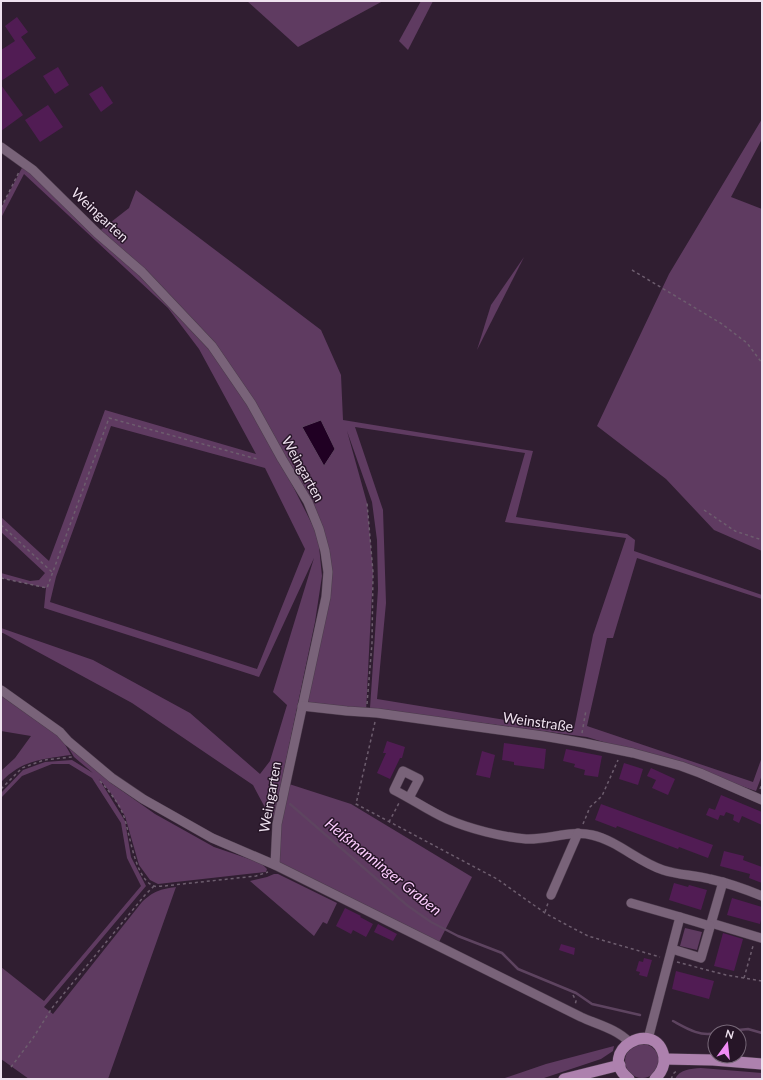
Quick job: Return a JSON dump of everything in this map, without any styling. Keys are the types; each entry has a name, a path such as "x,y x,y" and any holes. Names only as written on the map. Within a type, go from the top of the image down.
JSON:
{"main road":[{"path":"629,1079 622,1071 620,1065 621,1052 629,1042 638,1039 648,1039 657,1044 664,1059 662,1070 654,1079"},
{"path":"664,1059 713,1060 762,1064"},
{"path":"564,1079 620,1065"}],"street":[{"name":"Weingarten","path":"1,147 33,170 97,233 142,272 212,346 251,403 308,502 319,528 325,551 328,572 322,618 277,824 274,865"},
{"path":"1,690 60,732 68,741 112,778 143,799 212,838 274,865 614,1032 629,1042"},
{"name":"Weinstraße","path":"302,706 377,713 584,743 681,766 713,778 762,800"},
{"path":"407,796 442,816 463,825 518,838 534,839 562,834 592,835 607,840 649,865 678,874 723,882 762,896"},
{"path":"551,895 579,834"},
{"path":"672,949 701,958 723,882"},
{"path":"632,903 680,918 710,924 758,937"},
{"path":"648,1039 680,918"}],"path":[{"path":"1,208 24,164"},
{"path":"632,270 722,324 747,343 762,363"},
{"path":"1,578 47,588 109,418 257,459"},
{"path":"366,712 372,643 374,572 367,503"},
{"path":"704,510 735,531 762,540"},
{"path":"1,525 52,572"},
{"path":"584,743 582,735 586,710"},
{"path":"377,713 356,804 497,879 545,913 588,936 669,960 762,981"},
{"path":"579,834 590,807 602,796 622,751"},
{"path":"1,789 22,768 44,760 74,757"},
{"path":"101,781 110,792 123,814 139,870 148,882 154,886 256,876 268,872 274,865"},
{"path":"389,822 407,796"},
{"path":"11,1067 33,1038 52,1008 141,899 154,886"},
{"path":"545,913 551,895"},
{"path":"744,978 758,937"}],"shaded area":[{"path":"247,1 383,1 298,47"},
{"path":"421,1 433,1 408,50 399,41"},
{"path":"762,119 762,139 731,197 762,209 762,551 714,530 666,479 597,426 669,274"},
{"path":"24,164 97,233 129,208 136,190 321,330 341,375 343,420 533,451 516,517 627,534 635,540 634,551 762,595 762,599 637,558 613,638 607,638 587,726 753,782 762,757 762,775 756,791 587,737 370,708 378,589 377,540 372,502 347,431 367,503 373,572 366,712 302,706 328,572 319,528 282,459 270,428 235,379 251,403 318,536 322,576 315,622 274,818 270,817 253,785 132,703 1,633 1,628 93,660 190,713 260,774 270,761 287,705 273,692 314,558 259,677 44,608 46,588 1,578 1,573 30,581 39,580 45,573 1,532 1,517 49,561 105,410 256,454 199,349 168,308 24,174 1,218 1,208","holes":["111,426 265,468 305,549 257,669 50,602 56,577","355,427 525,453 505,522 626,538 593,635 574,729 518,722 377,699 386,603 383,510"]},
{"path":"524,257 477,350 491,305"},
{"path":"321,420 335,449 324,466 302,427"},
{"path":"1,692 59,734 71,755 42,760 25,765 17,769 1,782 1,771 15,758 31,736 1,731"},
{"path":"68,747 114,785 155,814 214,847 261,863 267,869 266,872 158,884 150,880 139,865 125,816 110,792 99,779 125,821 131,857 146,886 44,1007 53,1014 142,902 150,895 158,891 176,887 108,1079 29,1079 1,1059 1,967 44,1001 141,886 127,858 121,823 92,778 69,764 52,764 22,776 1,798 1,793 23,770 45,762 72,760 93,773 74,757"},
{"path":"286,783 351,804 472,877 437,946 275,865"},
{"path":"278,874 337,903 327,924 323,922 314,936 250,881"},
{"path":"685,928 702,932 697,950 680,946"},
{"path":"639,1044 645,1044 654,1049 658,1055 658,1067 654,1073 645,1078 639,1078 630,1073 625,1064 625,1058 630,1049"},
{"path":"614,1046 613,1051 601,1059 541,1079 502,1079 546,1064"},
{"path":"701,1068 762,1073 762,1079 675,1079 683,1071"}],"building":[{"path":"17,17 28,32 21,37 36,58 1,81 1,50 15,41 5,26"},
{"path":"58,67 69,85 55,94 43,76"},
{"path":"1,85 23,115 1,131"},
{"path":"102,86 113,103 101,112 89,94"},
{"path":"48,105 63,127 40,142 25,120"},
{"path":"387,741 405,747 402,758 400,758 390,779 377,773 386,753 383,753"},
{"path":"504,743 546,749 544,769 514,765 514,762 502,760"},
{"path":"566,749 602,756 598,777 584,775 585,770 574,767 575,764 563,761"},
{"path":"482,751 495,755 490,778 476,775"},
{"path":"624,763 643,769 638,785 619,779"},
{"path":"651,768 675,779 668,795 652,788 656,780 647,776"},
{"path":"721,795 762,812 762,825 742,816 739,823 733,820 734,815 726,812 724,816 720,815 718,820 706,815 709,808 715,810"},
{"path":"601,804 713,845 708,858 679,847 678,849 617,826 616,828 595,820"},
{"path":"724,851 744,856 743,860 762,867 762,883 749,878 750,874 720,866"},
{"path":"674,883 707,890 701,910 669,900"},
{"path":"732,898 762,907 760,924 727,915"},
{"path":"345,908 373,924 366,937 353,930 351,934 336,926"},
{"path":"378,924 397,934 393,941 374,932"},
{"path":"723,933 743,939 734,971 714,966"},
{"path":"561,944 575,948 574,955 559,950"},
{"path":"644,958 652,960 647,977 639,975 640,972 636,971 639,961 643,962"},
{"path":"676,971 714,981 709,999 672,989"}],"waterway":[{"name":"Heißmanninger Graben","path":"290,804 408,906 431,922 458,936 502,953 518,969 576,993 592,1004 640,1015"},
{"name":"Heißmanninger Graben","path":"673,1021 688,1029 707,1034"},
{"name":"Heißmanninger Graben","path":"747,1029 762,1033"}]}
